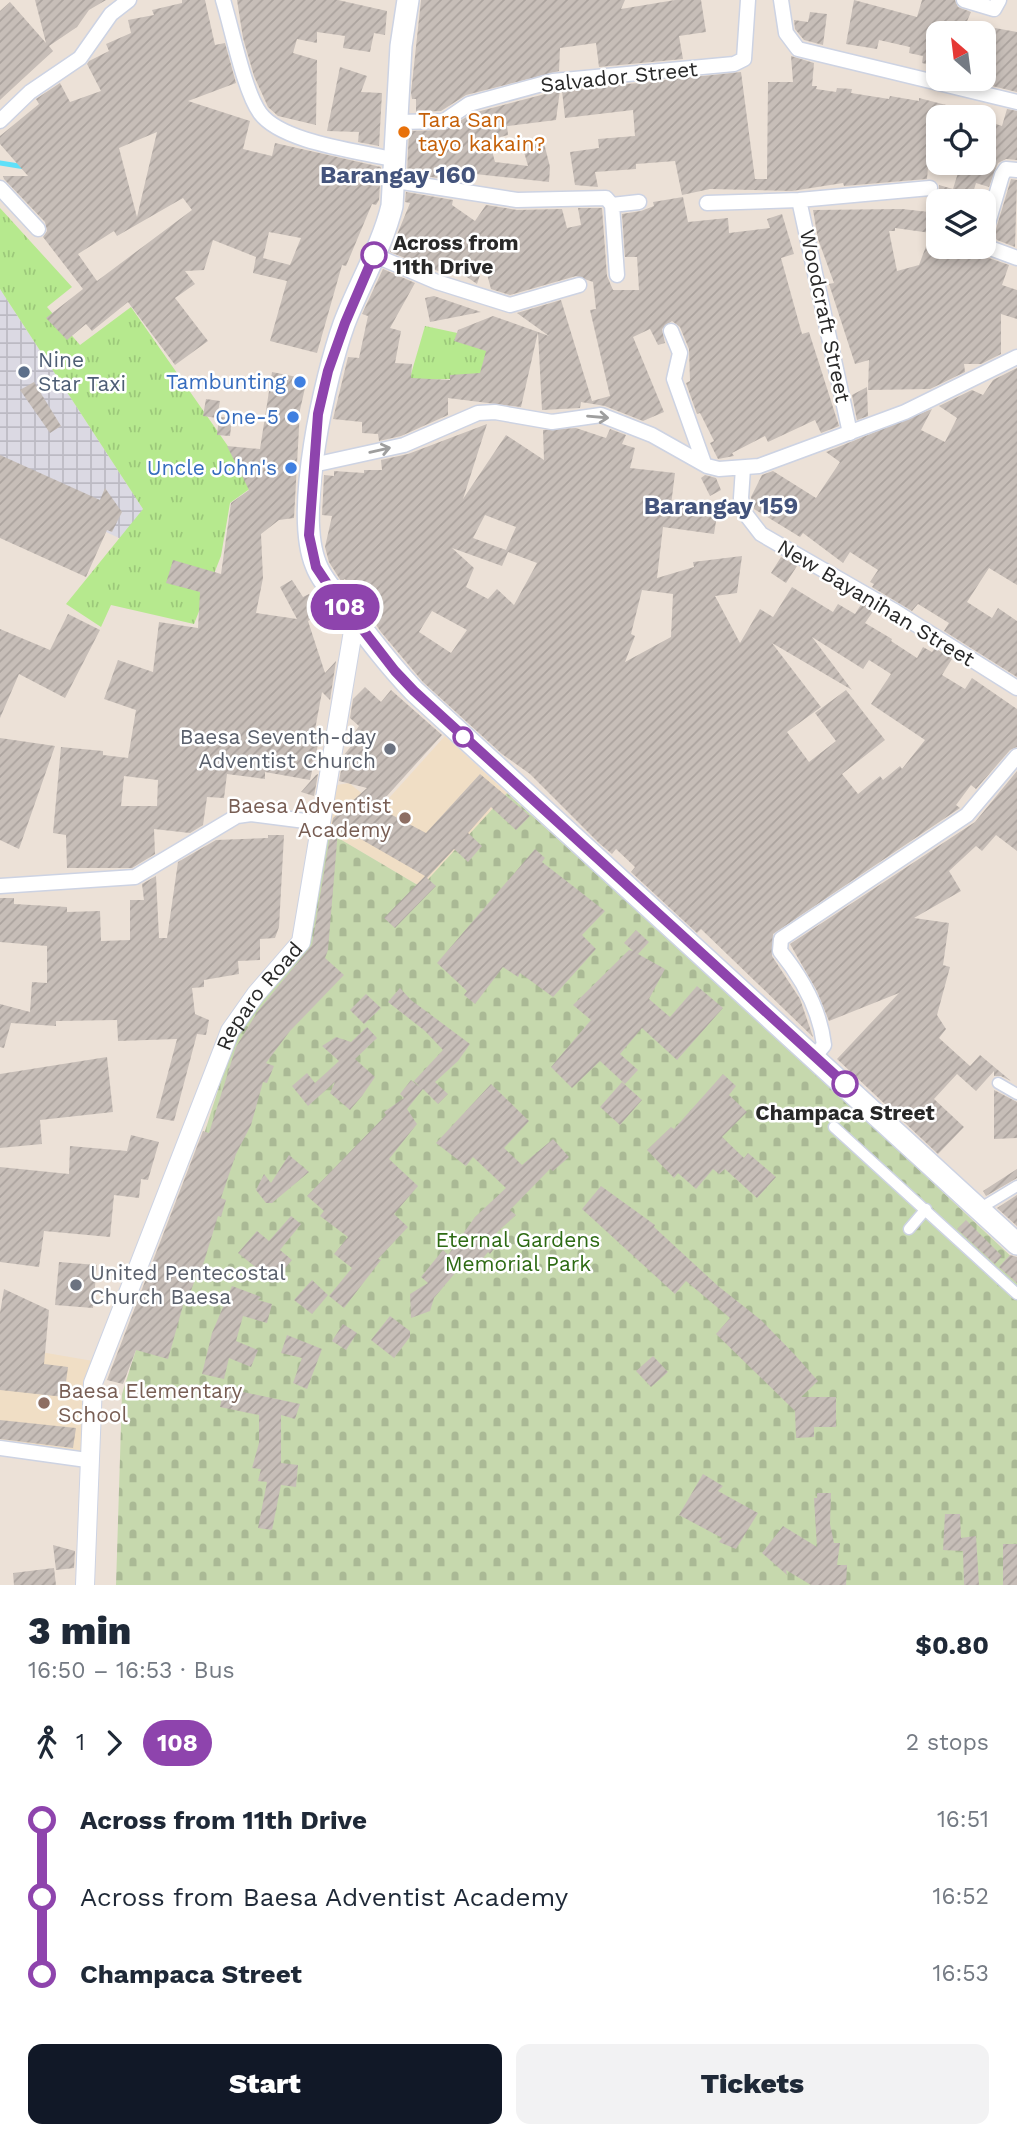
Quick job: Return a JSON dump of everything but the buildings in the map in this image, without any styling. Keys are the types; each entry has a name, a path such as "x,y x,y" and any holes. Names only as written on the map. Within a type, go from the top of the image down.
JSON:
{"main road":[{"path":"408,0 401,46 396,170 386,230 345,323 328,371 318,414 309,535 316,567 414,691 1017,1244"}],"street":[{"path":"0,121 30,92 80,58 111,14 130,0"},
{"path":"223,0 253,98 261,114 294,135 396,170 517,200 600,198 611,203 639,202"},
{"name":"Salvador Street","path":"398,122 444,121 469,104 553,81 734,64 744,59 748,47 748,0"},
{"path":"781,0 786,33 798,49 1017,102"},
{"path":"964,0 988,10 994,9 999,0"},
{"path":"1017,170 1006,169 1002,175 984,237 990,248 1017,258"},
{"path":"0,188 38,229"},
{"path":"706,203 799,200 930,188"},
{"name":"Woodcraft Street","path":"799,200 850,433"},
{"path":"611,203 617,275"},
{"path":"374,255 437,282 509,305 579,285"},
{"path":"671,331 680,353 674,379 704,463"},
{"path":"313,465 404,445 478,413 495,412 552,422 601,415 653,435 719,469 759,466 905,412 1017,356"},
{"name":"New Bayanihan Street","path":"743,468 741,498 744,512 752,526 761,534 893,610 1017,688"},
{"name":"Reparo Road","path":"85,1585 87,1460 93,1382 230,1031 256,994 301,942 355,619"},
{"path":"815,1056 824,1045 816,1015 801,977 780,951 781,939 967,815 1017,756"},
{"path":"0,886 135,877 237,816 251,814 321,823"},
{"path":"998,1083 1017,1094"},
{"path":"834,1127 1017,1294"},
{"path":"979,1209 1017,1186"},
{"path":"909,1229 926,1209"},
{"path":"0,1448 87,1460"}],"shaded area":[{"path":"0,289 143,509 121,539 0,482"},
{"name":"Baesa Adventist Academy","path":"445,736 507,793 421,887 323,829 332,786 349,783 380,808"},
{"name":"Baesa Elementary School","path":"0,1345 93,1361 83,1455 0,1445"}],"green space":[{"path":"0,208 72,287 47,307 80,345 131,307 255,485 230,503 221,556 194,624 111,605 101,627 66,604 143,509 0,289"},
{"path":"425,326 499,342 485,377 409,381"},
{"name":"Eternal Gardens Memorial Park","path":"507,793 811,1068 1017,1262 1017,1585 116,1585 122,1394 236,1033 305,947 323,829 421,887"}],"waterway":[{"path":"0,163 25,167"}],"bus line":[{"name":"108","path":"374,255 328,371 318,414 309,535 316,567 395,671 414,691 503,775 845,1084"}],"place":[{"name":"Tara San tayo kakain?","path":"404,132"},
{"name":"Across from 11th Drive","path":"374,255"},
{"name":"Nine Star Taxi","path":"24,372"},
{"name":"Tambunting","path":"300,382"},
{"name":"One-5","path":"293,417"},
{"name":"Uncle John's","path":"291,468"},
{"name":"Baesa Seventh-day Adventist Church","path":"390,749"},
{"name":"Baesa Adventist Academy","path":"405,818"},
{"name":"Champaca Street","path":"845,1084"},
{"name":"United Pentecostal Church Baesa","path":"76,1285"},
{"name":"Baesa Elementary School","path":"44,1403"}],"district":[{"name":"Barangay 160","path":"398,175"},
{"name":"Barangay 159","path":"721,506"}]}
